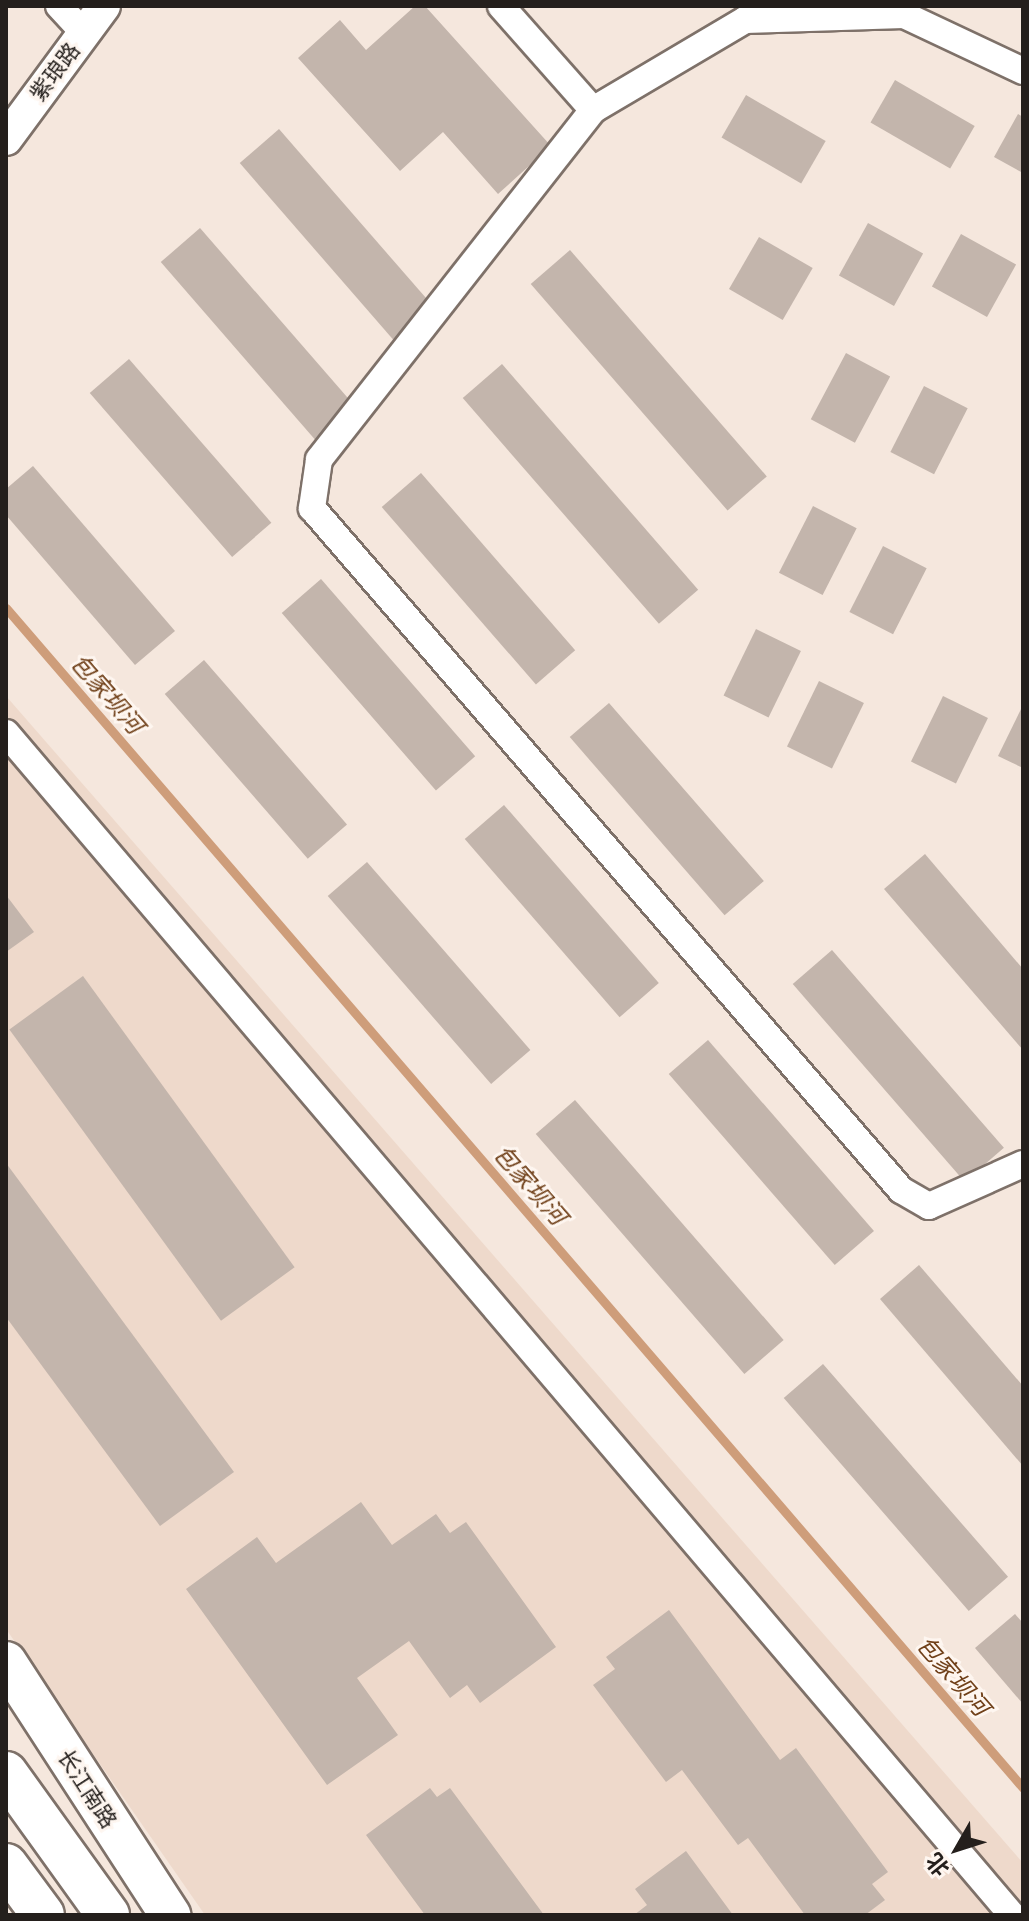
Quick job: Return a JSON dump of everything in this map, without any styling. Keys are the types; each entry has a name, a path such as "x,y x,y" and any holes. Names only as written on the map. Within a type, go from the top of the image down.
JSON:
{"highway":[{"path":"6,1773 108,1915"},
{"path":"6,1865 43,1915"}],"main road":[{"name":"长江南路","path":"6,1662 170,1915"}],"street":[{"path":"59,6 84,33"},
{"name":"紫琅路","path":"6,139 104,6"},
{"path":"501,6 593,110"},
{"path":"1023,71 904,15 745,20 593,110 319,460 312,508 901,1190 929,1206 1023,1164"},
{"path":"6,733 1012,1915"}],"shaded area":[{"path":"6,696 1023,1863 1022,1915 205,1915 6,1629"}],"building":[{"path":"415,6 425,6 551,146 498,194 443,132 400,171 298,58 340,20 366,50"},
{"path":"895,80 975,126 950,168 870,122"},
{"path":"746,95 826,141 801,183 722,137"},
{"path":"1018,114 1023,117 1023,173 994,157"},
{"path":"279,129 433,306 394,340 240,163"},
{"path":"868,223 923,254 894,306 839,275"},
{"path":"200,228 354,405 315,439 161,262"},
{"path":"961,234 1016,265 987,317 932,286"},
{"path":"759,237 813,268 783,320 729,289"},
{"path":"570,250 767,476 728,511 531,284"},
{"path":"846,353 890,376 855,443 811,419"},
{"path":"129,359 271,523 232,557 90,393"},
{"path":"502,364 698,590 659,624 463,398"},
{"path":"924,386 968,408 934,474 890,452"},
{"path":"33,466 175,631 135,665 6,515 6,489"},
{"path":"421,473 575,650 536,684 382,507"},
{"path":"813,506 857,528 823,595 779,573"},
{"path":"883,546 927,568 893,634 849,612"},
{"path":"321,579 475,756 436,790 282,613"},
{"path":"756,629 801,651 769,717 724,696"},
{"path":"204,660 347,825 308,859 165,694"},
{"path":"819,681 864,703 832,769 787,747"},
{"path":"943,696 988,718 956,784 911,762"},
{"path":"609,703 764,881 725,915 570,737"},
{"path":"1023,705 1023,768 998,756"},
{"path":"504,805 659,983 620,1017 465,839"},
{"path":"925,854 1023,969 1023,1050 884,889"},
{"path":"367,862 530,1050 491,1084 328,896"},
{"path":"6,895 34,932 6,952"},
{"path":"832,950 1004,1148 965,1182 793,984"},
{"path":"83,976 295,1267 221,1321 9,1029"},
{"path":"708,1040 874,1231 835,1265 669,1074"},
{"path":"575,1100 784,1340 744,1374 536,1134"},
{"path":"6,1163 234,1472 160,1526 6,1317"},
{"path":"919,1265 1023,1386 1023,1466 880,1299"},
{"path":"823,1364 1008,1577 969,1611 784,1398"},
{"path":"361,1502 392,1545 436,1514 450,1533 466,1522 556,1647 480,1703 467,1685 450,1698 409,1641 357,1678 398,1735 327,1785 186,1589 257,1537 276,1563"},
{"path":"669,1610 780,1760 796,1748 888,1872 872,1884 885,1900 865,1915 805,1915 748,1838 738,1845 682,1770 666,1782 593,1685 615,1669 606,1657"},
{"path":"1015,1614 1023,1623 1023,1704 975,1648"},
{"path":"430,1788 437,1797 450,1788 544,1915 425,1915 366,1835"},
{"path":"686,1851 733,1915 634,1915 647,1905 635,1889"}],"waterway":[{"name":"包家坝河","path":"6,608 1023,1788"}]}
